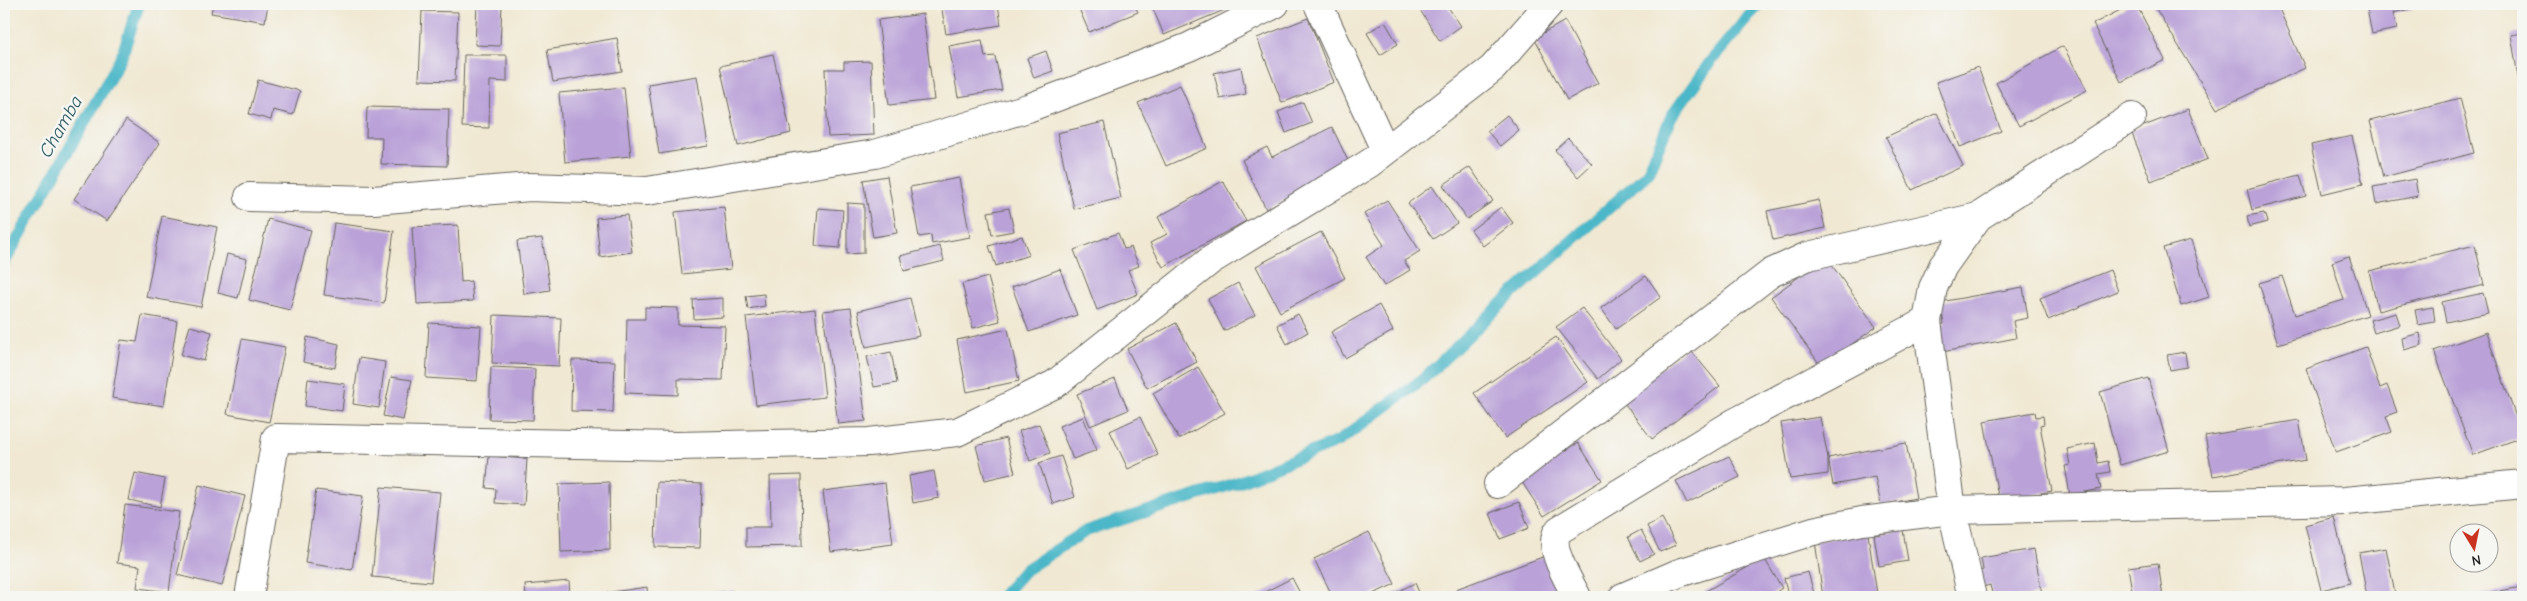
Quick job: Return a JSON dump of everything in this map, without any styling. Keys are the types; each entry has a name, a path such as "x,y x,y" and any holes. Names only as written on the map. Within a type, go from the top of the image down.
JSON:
{"street":[{"path":"249,197 374,200 530,187 647,191 875,154 1028,108 1189,46 1275,4"},
{"path":"1318,4 1386,150"},
{"path":"249,597 276,438 677,446 869,442 957,432 1055,384 1211,260 1370,163 1493,68 1548,4"},
{"path":"1498,484 1777,270 1808,256 1978,217 2132,117"},
{"path":"1972,597 1952,510 1927,321 1933,288 1943,266 1978,217"},
{"path":"1577,597 1555,548 1554,537 1559,530 1734,423 1927,321"},
{"path":"1623,597 1679,573 1813,531 1862,522 1952,510 2345,501 2523,484"}],"building":[{"path":"213,4 268,4 265,22 211,13"},
{"path":"477,4 502,5 500,46 475,45"},
{"path":"941,4 998,4 1001,25 946,34"},
{"path":"1077,4 1134,4 1138,12 1089,32"},
{"path":"1151,4 1225,4 1227,9 1164,35"},
{"path":"1416,4 1446,4 1461,26 1440,41"},
{"path":"2132,4 2136,4 2165,60 2121,82 2093,24"},
{"path":"2153,4 2277,4 2305,68 2217,109"},
{"path":"2366,4 2413,4 2414,8 2393,13 2397,29 2372,34"},
{"path":"422,11 458,12 455,81 419,80"},
{"path":"923,14 934,100 889,105 878,20"},
{"path":"1308,18 1334,82 1282,103 1257,38"},
{"path":"1565,21 1598,83 1567,100 1534,38"},
{"path":"1385,22 1398,44 1380,55 1367,33"},
{"path":"2523,33 2523,100 2522,100 2511,35"},
{"path":"617,38 622,71 553,82 547,50"},
{"path":"982,40 985,57 995,56 1002,90 958,97 949,46"},
{"path":"2063,46 2087,90 2019,126 1996,83"},
{"path":"1046,51 1053,71 1034,78 1027,58"},
{"path":"773,54 791,133 738,146 720,66"},
{"path":"464,55 507,55 507,82 490,81 489,128 462,127"},
{"path":"871,61 874,135 828,137 825,69 844,69 844,62"},
{"path":"1241,67 1246,94 1220,99 1214,73"},
{"path":"1978,67 2001,131 1960,147 1936,82"},
{"path":"697,76 708,146 659,154 648,84"},
{"path":"258,80 300,91 293,115 273,110 271,120 249,114"},
{"path":"1180,85 1207,148 1166,166 1138,103"},
{"path":"624,87 631,156 565,162 559,93"},
{"path":"2460,98 2474,153 2384,177 2370,121"},
{"path":"1303,102 1312,123 1286,133 1278,112"},
{"path":"367,107 449,109 447,166 381,164 382,137 366,137"},
{"path":"2188,109 2208,159 2151,181 2131,131"},
{"path":"1937,113 1963,166 1912,190 1886,137"},
{"path":"1507,115 1519,130 1500,146 1487,131"},
{"path":"126,120 160,143 107,221 74,199"},
{"path":"1104,122 1121,198 1074,209 1057,133"},
{"path":"1332,127 1351,167 1266,209 1242,160 1267,147 1272,157"},
{"path":"2352,136 2363,184 2322,194 2311,145"},
{"path":"1568,138 1592,164 1578,177 1555,150"},
{"path":"1470,167 1493,201 1467,219 1443,185"},
{"path":"2300,175 2306,196 2252,210 2247,189"},
{"path":"887,176 897,233 873,237 863,180"},
{"path":"959,178 970,237 932,244 931,235 919,237 910,187"},
{"path":"2415,179 2418,196 2376,204 2373,187"},
{"path":"1223,181 1246,221 1163,267 1150,243 1167,234 1158,217"},
{"path":"1432,186 1457,223 1433,239 1408,203"},
{"path":"1387,200 1420,251 1404,261 1410,270 1384,286 1366,257 1384,245 1364,214"},
{"path":"1819,200 1825,228 1773,240 1767,211"},
{"path":"847,203 864,204 864,253 847,254"},
{"path":"724,207 731,269 682,274 675,212"},
{"path":"1501,207 1513,223 1483,246 1471,230"},
{"path":"818,208 843,210 840,248 815,246"},
{"path":"1009,208 1014,231 992,235 988,212"},
{"path":"2264,213 2267,222 2249,227 2247,216"},
{"path":"627,215 632,252 600,257 596,218"},
{"path":"162,216 217,227 201,307 146,297"},
{"path":"268,219 311,230 290,310 249,300"},
{"path":"334,223 394,231 384,303 324,295"},
{"path":"458,225 461,282 471,281 473,301 417,304 412,227"},
{"path":"1321,232 1345,278 1280,312 1256,266"},
{"path":"1118,233 1124,249 1131,247 1139,266 1128,270 1138,294 1097,310 1074,250"},
{"path":"1022,236 1029,255 996,266 989,246"},
{"path":"542,238 550,290 524,294 517,241"},
{"path":"2191,240 2209,297 2181,306 2163,248"},
{"path":"2475,245 2484,285 2378,311 2369,271"},
{"path":"940,246 944,261 904,271 900,256"},
{"path":"227,254 247,259 238,298 218,293"},
{"path":"2349,256 2368,315 2278,344 2259,283 2282,276 2295,315 2344,300 2332,262"},
{"path":"1826,257 1876,327 1821,366 1771,297"},
{"path":"1060,269 1077,315 1029,332 1012,287"},
{"path":"2110,270 2118,291 2048,320 2040,298"},
{"path":"1646,276 1661,297 1616,329 1601,308"},
{"path":"988,277 1000,321 973,328 962,284"},
{"path":"1238,283 1255,315 1224,331 1208,299"},
{"path":"2023,287 2028,318 2013,321 2016,338 1937,353 1932,327 1944,324 1940,302"},
{"path":"2483,293 2488,313 2446,322 2442,302"},
{"path":"764,294 765,306 748,309 746,296"},
{"path":"723,298 723,317 694,319 693,300"},
{"path":"910,298 919,336 866,347 858,311"},
{"path":"1379,305 1393,331 1345,358 1331,332"},
{"path":"645,307 678,308 678,325 725,326 723,380 678,379 678,395 625,393 627,319 645,319"},
{"path":"2433,307 2435,322 2418,325 2415,310"},
{"path":"851,308 866,421 838,424 823,311"},
{"path":"1582,308 1621,359 1598,379 1556,327"},
{"path":"815,309 825,397 756,405 746,317"},
{"path":"2396,313 2400,325 2374,333 2370,320"},
{"path":"1298,314 1308,332 1287,344 1277,325"},
{"path":"142,315 177,321 164,406 112,398 121,340 137,342"},
{"path":"494,315 561,318 559,366 492,363"},
{"path":"429,323 481,326 477,381 426,378"},
{"path":"1176,323 1197,362 1147,388 1127,349"},
{"path":"190,326 212,332 204,361 181,355"},
{"path":"1008,329 1019,381 967,392 957,340"},
{"path":"2486,332 2523,437 2473,455 2434,351"},
{"path":"2420,333 2422,345 2404,350 2402,338"},
{"path":"307,337 339,344 335,368 303,362"},
{"path":"1556,337 1588,382 1505,438 1474,393"},
{"path":"242,339 285,347 269,422 227,414"},
{"path":"1688,347 1720,386 1652,439 1621,399"},
{"path":"2366,347 2380,388 2387,385 2397,412 2386,416 2392,432 2336,452 2306,369"},
{"path":"891,352 897,383 874,387 867,357"},
{"path":"2185,352 2187,367 2170,370 2167,355"},
{"path":"359,358 385,362 379,408 353,404"},
{"path":"572,360 615,361 613,412 571,411"},
{"path":"491,367 535,369 533,420 489,419"},
{"path":"1198,367 1225,413 1179,439 1153,393"},
{"path":"391,377 412,380 403,420 383,416"},
{"path":"2148,378 2169,451 2120,465 2100,392"},
{"path":"308,379 345,384 342,411 305,406"},
{"path":"1115,379 1128,410 1090,426 1077,394"},
{"path":"2035,412 2036,417 2043,416 2044,424 2040,425 2052,491 1999,501 1984,421"},
{"path":"1083,417 1097,450 1073,459 1059,426"},
{"path":"1140,417 1158,455 1128,469 1110,431"},
{"path":"1820,417 1828,458 1828,474 1790,479 1781,423"},
{"path":"2299,420 2306,460 2213,476 2205,436"},
{"path":"1039,424 1050,453 1030,461 1019,431"},
{"path":"1006,438 1015,473 985,480 976,446"},
{"path":"1578,443 1602,480 1544,516 1520,479"},
{"path":"1906,443 1916,498 1881,505 1875,477 1833,485 1828,458"},
{"path":"2095,443 2098,463 2108,461 2110,472 2098,474 2101,489 2070,495 2065,466 2070,465 2067,449"},
{"path":"489,456 527,459 524,505 495,503 496,489 486,488"},
{"path":"1061,456 1075,497 1053,504 1039,463"},
{"path":"1729,456 1740,477 1687,503 1676,481"},
{"path":"934,471 939,498 913,503 909,476"},
{"path":"135,473 165,479 160,507 129,500"},
{"path":"801,475 802,546 746,547 746,527 771,527 770,476"},
{"path":"609,482 610,550 561,552 559,484"},
{"path":"657,482 702,484 700,548 655,547"},
{"path":"885,483 893,544 831,552 823,491"},
{"path":"199,485 245,496 222,586 177,575"},
{"path":"381,487 440,492 431,582 372,577"},
{"path":"316,490 363,496 352,570 305,563"},
{"path":"1519,502 1529,528 1500,539 1490,513"},
{"path":"125,505 179,512 169,592 137,588 140,566 117,563"},
{"path":"2334,517 2350,583 2321,590 2305,525"},
{"path":"1662,518 1676,545 1660,552 1647,526"},
{"path":"1641,530 1654,554 1640,561 1628,537"},
{"path":"1903,530 1908,561 1879,566 1874,535"},
{"path":"1369,532 1395,584 1366,597 1333,597 1314,559"},
{"path":"1868,534 1877,594 1855,597 1823,597 1815,541"},
{"path":"2386,548 2395,594 2367,597 2359,553"},
{"path":"2034,549 2042,594 2025,597 1993,597 1990,585 1983,587 1980,571 1983,570 1981,558"},
{"path":"1548,555 1564,597 1459,597 1456,589"},
{"path":"1764,558 1782,588 1769,597 1707,597 1704,592"},
{"path":"2158,563 2163,597 2133,597 2128,567"},
{"path":"1808,572 1815,597 1788,597 1784,578"},
{"path":"1292,578 1302,597 1255,597"},
{"path":"569,581 570,597 526,597 525,585"},
{"path":"1415,583 1421,597 1387,597"},
{"path":"647,587 648,597 591,597 591,595"},
{"path":"2523,587 2523,597 2481,597 2480,594"},
{"path":"733,591 733,597 680,597 680,596"}],"waterway":[{"name":"Chamba","path":"4,263 121,58 139,4"},
{"path":"1001,597 1025,570 1086,531 1236,483 1339,441 1423,379 1511,295 1647,174 1671,117 1711,61 1759,4"}]}
